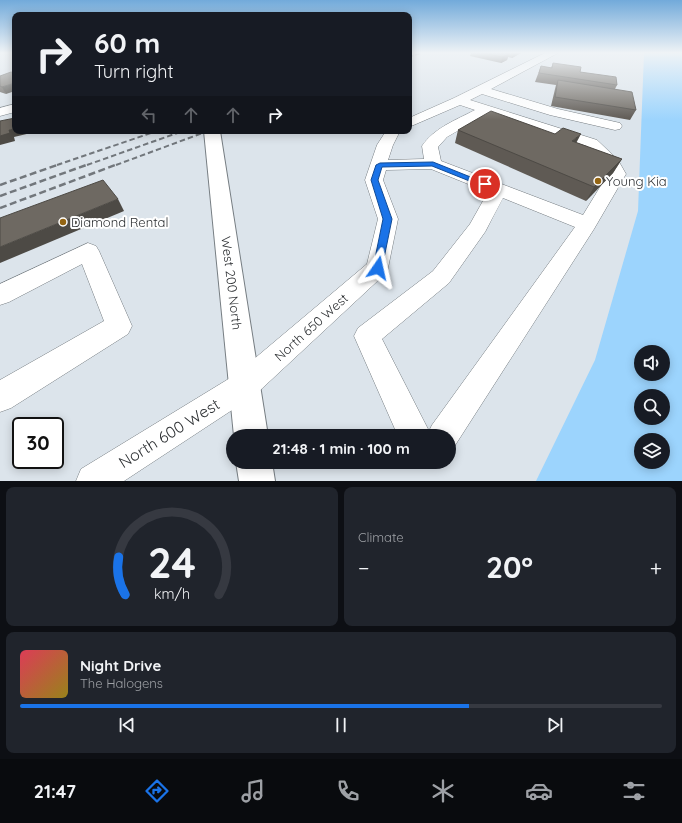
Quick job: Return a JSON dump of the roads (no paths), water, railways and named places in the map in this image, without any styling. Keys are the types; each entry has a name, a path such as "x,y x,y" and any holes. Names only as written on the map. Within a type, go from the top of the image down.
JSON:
{"main road":[{"name":"West 200 North","path":"214,140 250,429"},
{"path":"255,469 257,481"}],"street":[{"path":"412,123 509,75"},
{"path":"481,90 555,112 616,126"},
{"path":"448,429 587,224 617,174 612,164 592,143 459,101"},
{"path":"0,112 12,109"},
{"path":"433,164 430,146 442,134 485,110"},
{"name":"North 650 West","path":"245,386 378,268 388,219 374,180 391,134"},
{"path":"380,165 433,164 587,224"},
{"path":"412,429 367,336 441,277 478,227 498,189"},
{"path":"0,295 88,252 119,326 0,397"},
{"name":"North 600 West","path":"93,481 245,386"}],"railway":[{"path":"57,165 148,134"},
{"path":"87,165 175,134"},
{"path":"116,165 200,134"},
{"path":"0,185 60,164"},
{"path":"0,196 89,164"},
{"path":"0,208 118,164"}],"place":[{"name":"Young Kia","path":"598,181"},
{"name":"Diamond Rental","path":"63,222"}]}
